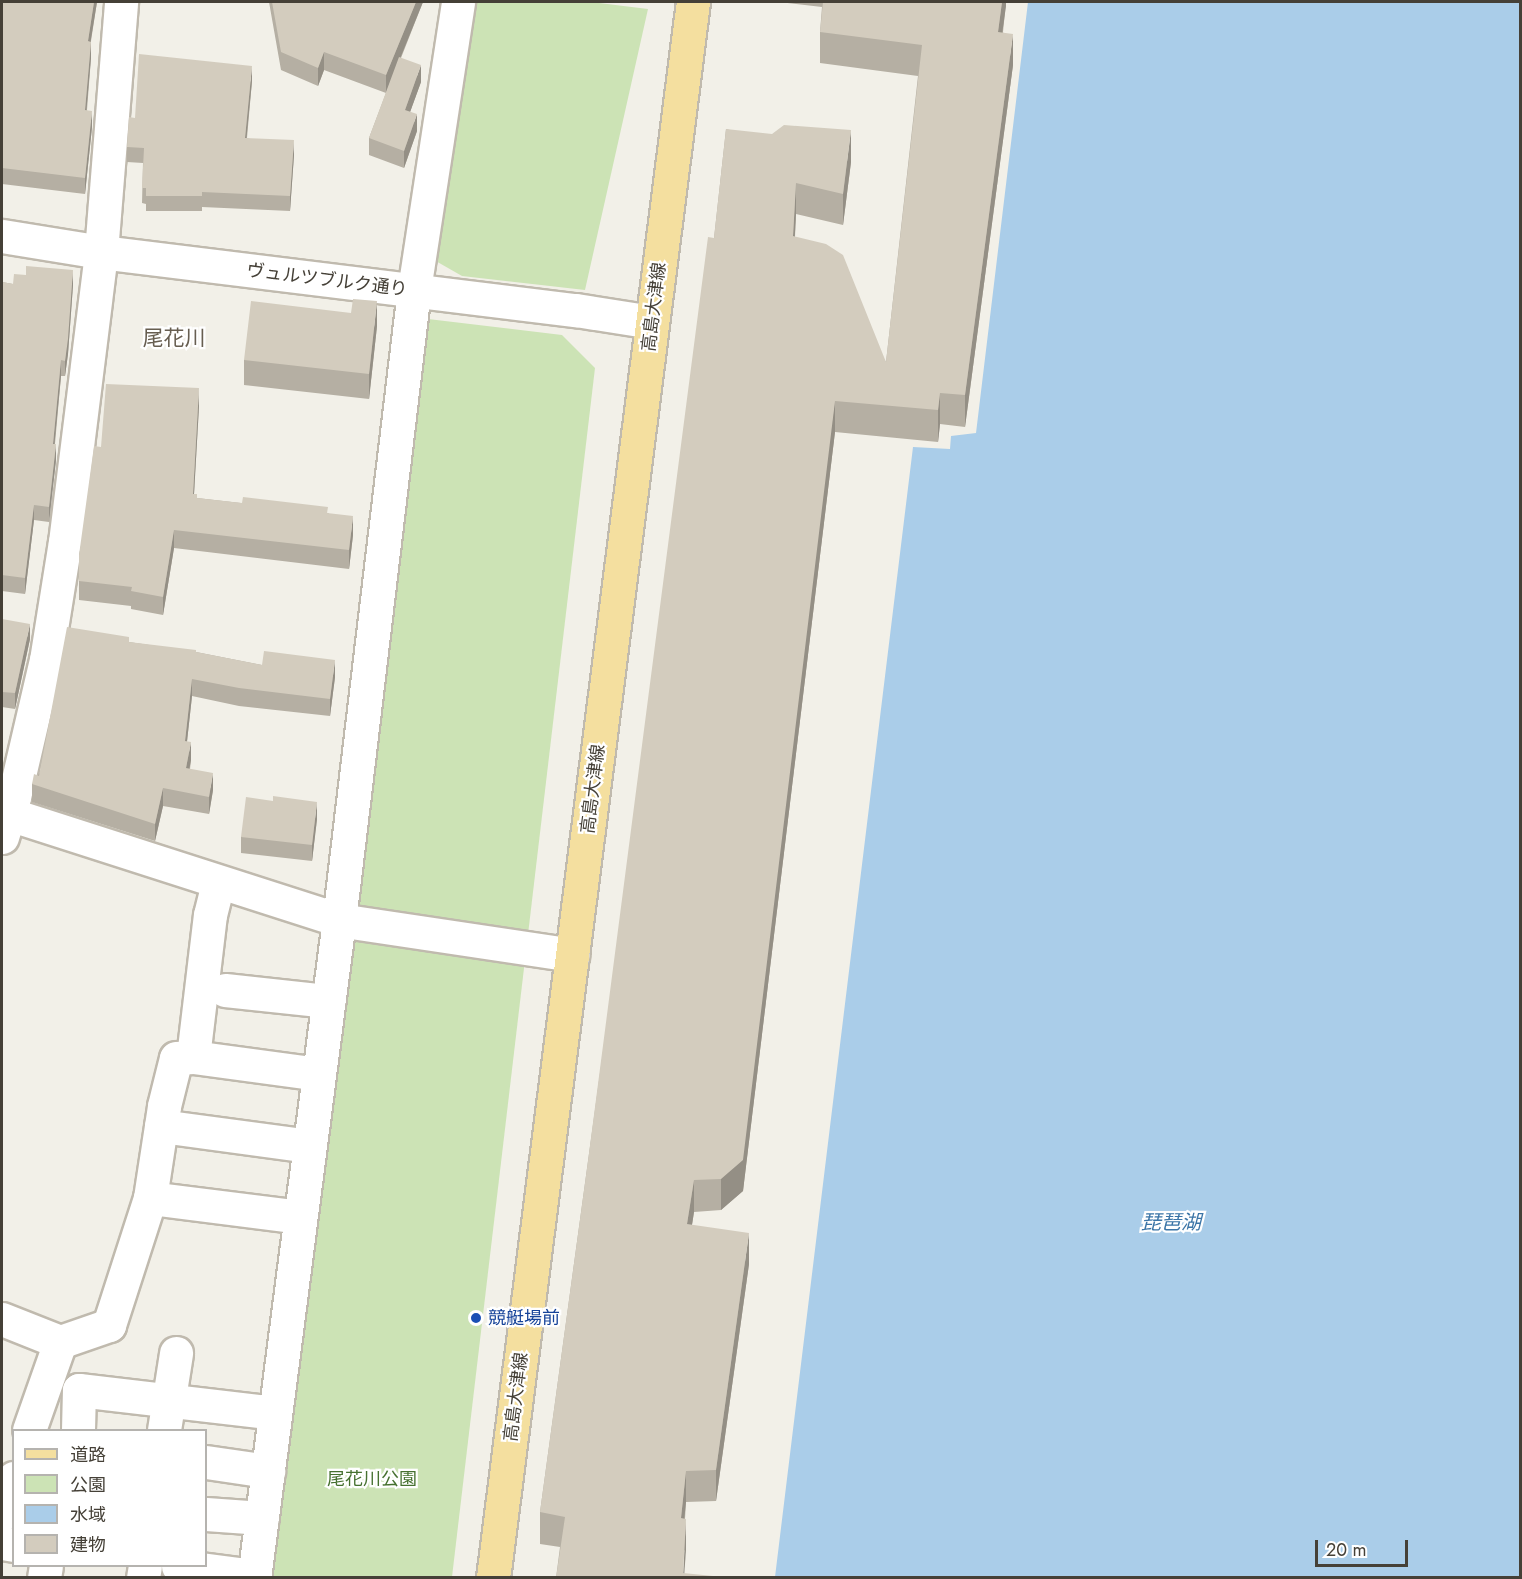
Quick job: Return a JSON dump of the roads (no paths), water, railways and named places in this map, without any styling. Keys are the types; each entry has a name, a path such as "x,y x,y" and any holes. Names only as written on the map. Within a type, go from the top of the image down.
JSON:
{"main road":[{"name":"高島大津線","path":"493,1578 693,2"}],"street":[{"path":"121,2 101,252 65,542 46,660 4,824 218,882 339,920 572,955"},
{"path":"185,1567 254,1577 339,920 414,290 458,2"},
{"name":"ヴュルツブルク通り","path":"2,236 101,252 652,322"},
{"path":"194,1057 210,915 218,882"},
{"path":"225,990 328,1001"},
{"path":"2,1319 60,1342 109,1325 150,1198 161,1126 176,1058 194,1057 319,1074"},
{"path":"161,1126 309,1146"},
{"path":"150,1198 300,1217"},
{"path":"30,1429 60,1342"},
{"path":"167,1415 176,1353"},
{"path":"78,1429 79,1390 167,1415 275,1413"},
{"path":"207,1462 268,1471"},
{"path":"2,1514 12,1484"},
{"path":"207,1514 262,1518"}],"water":[{"name":"琵琶湖","path":"1028,2 1520,2 1520,1577 775,1577 913,447 950,449 951,436 976,433"}],"place":[{"name":"競艇場前","path":"476,1318"}],"district":[{"name":"尾花川","path":"174,338"}],"park label":[{"name":"尾花川公園","path":"372,1479"}]}
